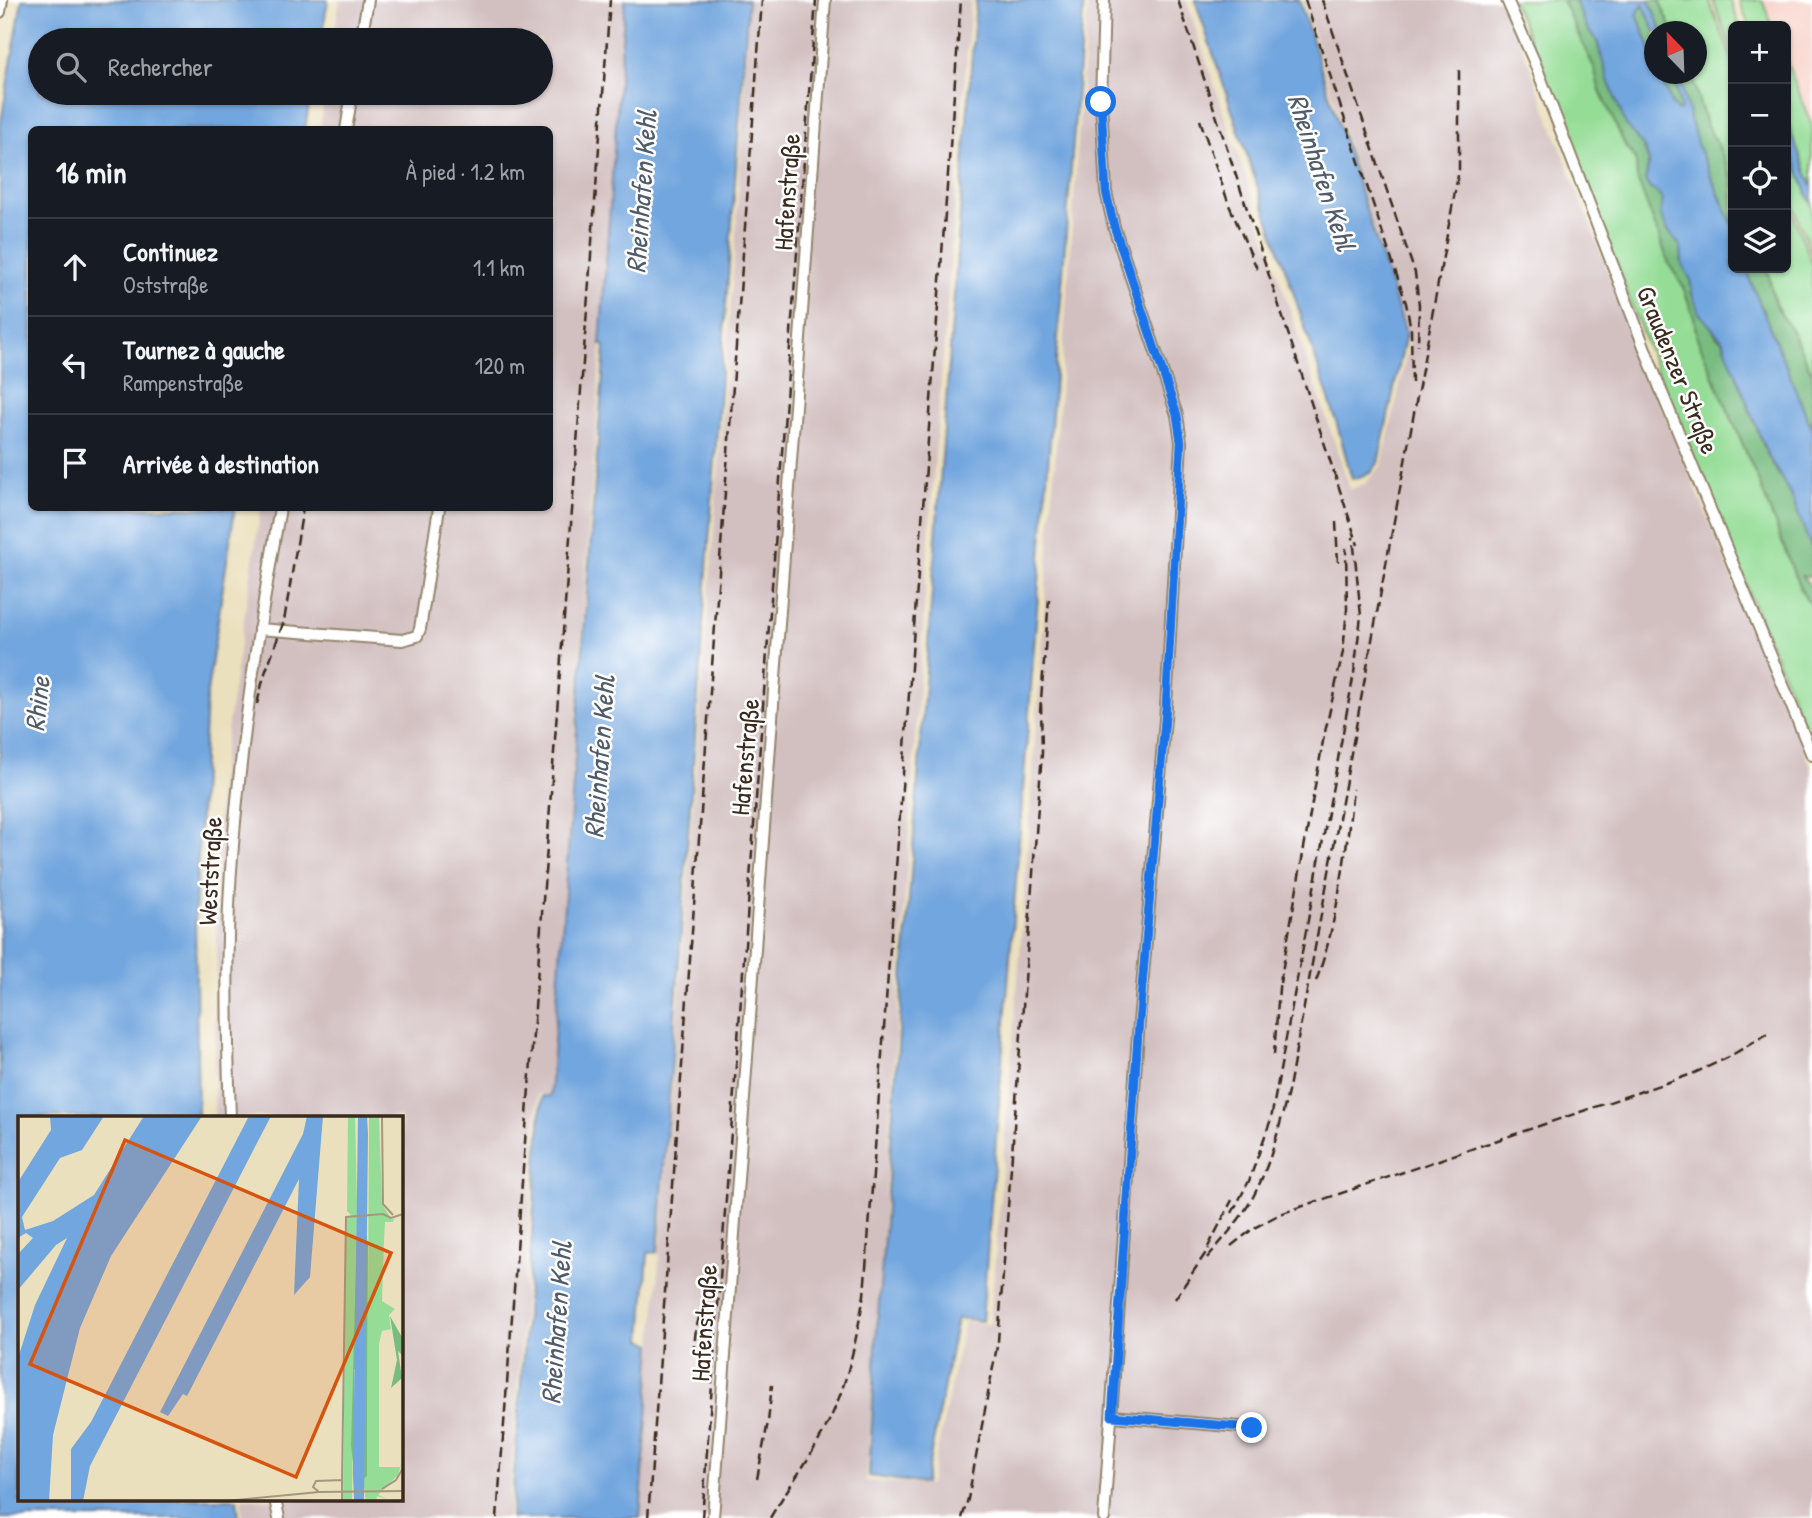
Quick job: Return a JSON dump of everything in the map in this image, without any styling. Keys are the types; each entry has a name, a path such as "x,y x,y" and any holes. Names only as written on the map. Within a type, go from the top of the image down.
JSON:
{"street":[{"path":"0,12 2,0"},
{"path":"363,28 368,0"},
{"name":"Hafenstraße","path":"713,1518 825,0"},
{"path":"1104,0 1101,102 1106,192 1114,226 1177,415 1181,442 1166,707 1131,1129 1104,1518"},
{"name":"Graudenzer Straße","path":"1507,0 1534,61 1662,393 1812,755"},
{"path":"347,126 350,105"},
{"name":"Weststraße","path":"230,1116 229,978 233,849 259,629 279,511"},
{"path":"259,629 402,639 417,636 439,511"},
{"path":"1112,1416 1252,1428"},
{"path":"275,1500 279,1518"}],"shaded area":[{"path":"340,0 625,0 550,1095 538,1094 508,1518 243,1518 241,1500 402,1500 402,1116 214,1116 219,783 261,511 553,511 553,126 320,126 323,105 553,105 553,28 335,28"},
{"path":"749,0 971,0 930,520 866,1481 930,1485 964,1322 990,1324 1021,939 1088,0 1186,0 1350,489 1365,484 1382,465 1409,343 1303,0 1500,0 1521,44 1634,340 1812,770 1812,1518 640,1518 736,234"},
{"path":"1762,0 1812,0 1812,126 1791,73 1791,21 1770,21"}],"green space":[{"path":"1512,0 1562,0 1594,67 1599,88 1625,145 1636,159 1637,178 1670,266 1682,284 1694,317 1697,338 1759,482 1799,586 1812,608 1812,744 1657,371 1526,30"},
{"path":"1562,0 1575,0 1588,30 1597,41 1608,80 1626,124 1643,146 1649,161 1646,179 1649,187 1658,193 1663,201 1667,229 1681,247 1682,264 1690,278 1692,295 1717,337 1723,341 1767,454 1791,495 1812,550 1812,577 1802,576 1812,588 1812,608 1799,586 1759,482 1697,338 1694,317 1682,284 1670,266 1637,178 1636,159 1625,145 1599,88 1594,67"},
{"path":"1649,0 1659,0 1668,21 1658,21"},
{"path":"1659,0 1709,0 1728,49 1728,170 1706,125 1694,84 1707,84 1707,21 1668,21"},
{"path":"1713,0 1730,0 1738,21 1728,21 1728,40"},
{"path":"1739,0 1762,0 1770,21 1747,21"},
{"path":"1643,3 1651,21 1644,21 1644,33 1637,14"},
{"path":"1791,73 1812,126 1812,187 1791,133"},
{"path":"1664,84 1675,84 1681,109 1678,111 1671,103"},
{"path":"1681,84 1694,84 1706,125 1728,170 1728,215 1698,147"},
{"path":"1791,153 1812,206 1812,254 1791,201"},
{"path":"1791,210 1812,263 1812,374 1794,335 1775,304 1768,273 1791,273"},
{"path":"1748,273 1768,273 1775,304 1794,335 1812,374 1812,429"}],"water":[{"name":"Rhine","path":"22,0 328,0 323,28 28,28 28,105 309,105 306,126 28,126 28,511 235,511 206,699 195,912 198,1116 18,1116 18,1500 237,1500 239,1518 0,1518 0,127"},
{"name":"Rheinhafen Kehl","path":"625,0 748,0 658,1252 648,1253 642,1339 652,1344 640,1518 511,1518 542,1096 550,1096 605,346 600,344"},
{"path":"976,0 1084,0 982,1321 957,1318 925,1484 869,1476 877,1329"},
{"name":"Rheinhafen Kehl","path":"1195,0 1299,0 1406,334 1378,463 1371,473 1352,479 1335,417"},
{"path":"1575,0 1649,0 1658,21 1651,21 1643,4 1637,14 1644,33 1644,84 1664,84 1671,103 1678,111 1681,109 1675,84 1681,84 1698,147 1728,215 1728,273 1748,273 1812,429 1812,550 1791,495 1767,454 1723,341 1699,313 1692,295 1690,278 1682,264 1681,247 1667,229 1660,214 1663,201 1658,193 1649,188 1646,179 1649,161 1643,146 1626,125 1608,80 1597,41 1588,30"},
{"path":"1791,133 1812,187 1812,205 1791,152"}],"railway":[{"path":"497,1518 610,0"},
{"path":"648,1518 762,0"},
{"path":"702,1518 816,0"},
{"path":"770,1518 814,1449 841,1394 864,1295 961,0"},
{"path":"1178,0 1358,545"},
{"path":"1305,0 1406,303 1411,330 1412,383"},
{"path":"1322,0 1415,273 1419,305 1418,345"},
{"path":"1207,1258 1253,1197 1274,1144 1289,1088 1459,170 1459,66"},
{"path":"1200,120 1229,205 1259,273"},
{"path":"257,704 284,621 302,511"},
{"path":"1336,522 1338,563"},
{"path":"1232,1213 1249,1181 1271,1119 1354,673 1361,616 1353,537"},
{"path":"1280,983 1323,741 1343,652 1347,609 1346,548"},
{"path":"1040,712 1049,599"},
{"path":"962,1518 998,1341 1042,753 1041,704"},
{"path":"1316,981 1335,912 1353,789"},
{"path":"1274,1055 1280,975"},
{"path":"1231,1246 1254,1228 1280,1214 1692,1074 1727,1058 1767,1034"},
{"path":"1208,1247 1232,1200"},
{"path":"1175,1299 1209,1248"},
{"path":"693,1355 696,1329 713,1266"},
{"path":"757,1479 772,1385"}],"route":[{"path":"1101,102 1106,192 1114,226 1177,415 1181,442 1166,707 1138,1034 1112,1416 1252,1428"}]}
